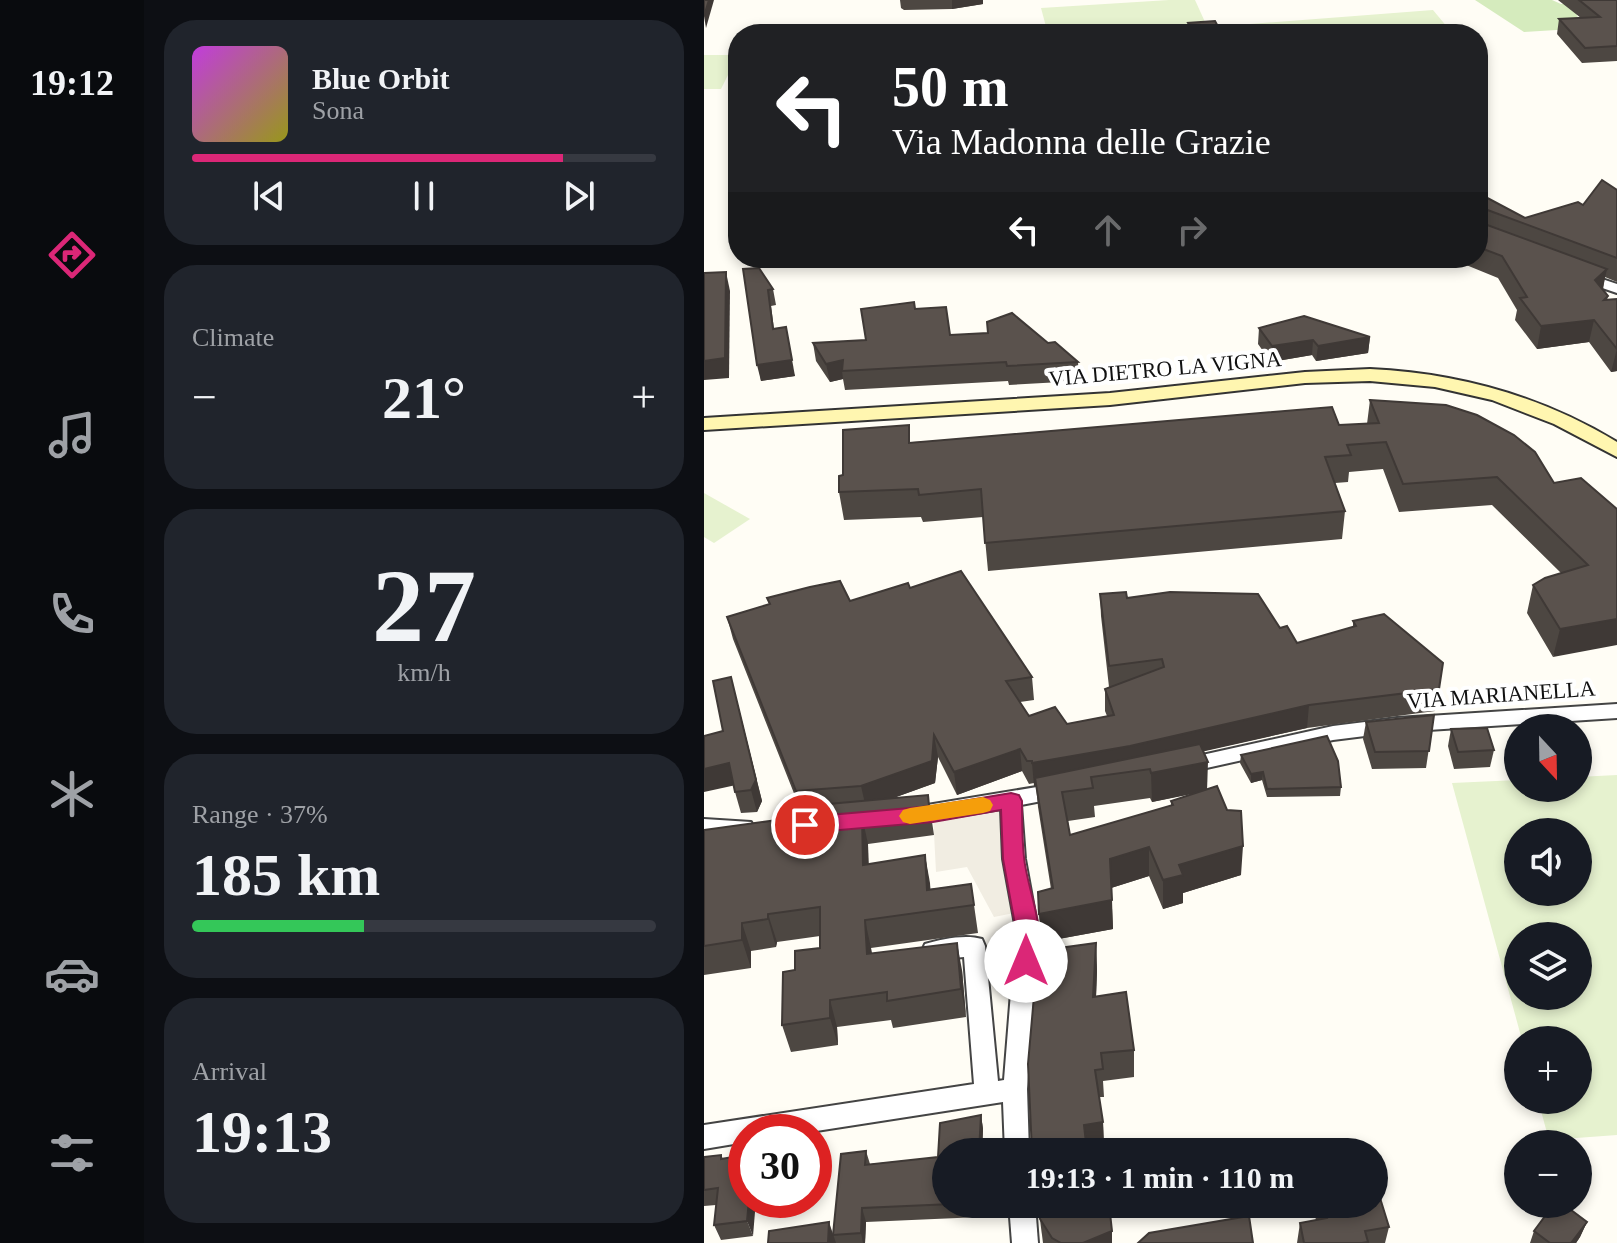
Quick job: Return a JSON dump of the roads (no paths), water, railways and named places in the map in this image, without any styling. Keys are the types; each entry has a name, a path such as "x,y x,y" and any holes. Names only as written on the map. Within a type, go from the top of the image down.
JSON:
{"street":[{"path":"1560,269 1617,289"},
{"name":"VIA DIETRO LA VIGNA","path":"704,413 1129,387 1354,365 1457,374 1504,386 1568,411 1617,436"},
{"name":"VIA DIETRO LA VIGNA","path":"704,424 1131,398 1315,377 1370,375 1428,379 1488,393 1554,416 1617,451"},
{"name":"VIA MARIANELLA","path":"1166,770 1333,733 1397,725 1617,711"},
{"path":"889,817 933,814 1077,788"},
{"path":"1011,801 1014,859 1027,930 1015,1089 1017,1138"},
{"path":"704,827 766,827"},
{"path":"923,952 974,946 987,1093"},
{"path":"704,1137 1015,1089"},
{"path":"1023,1218 1025,1243"}]}
